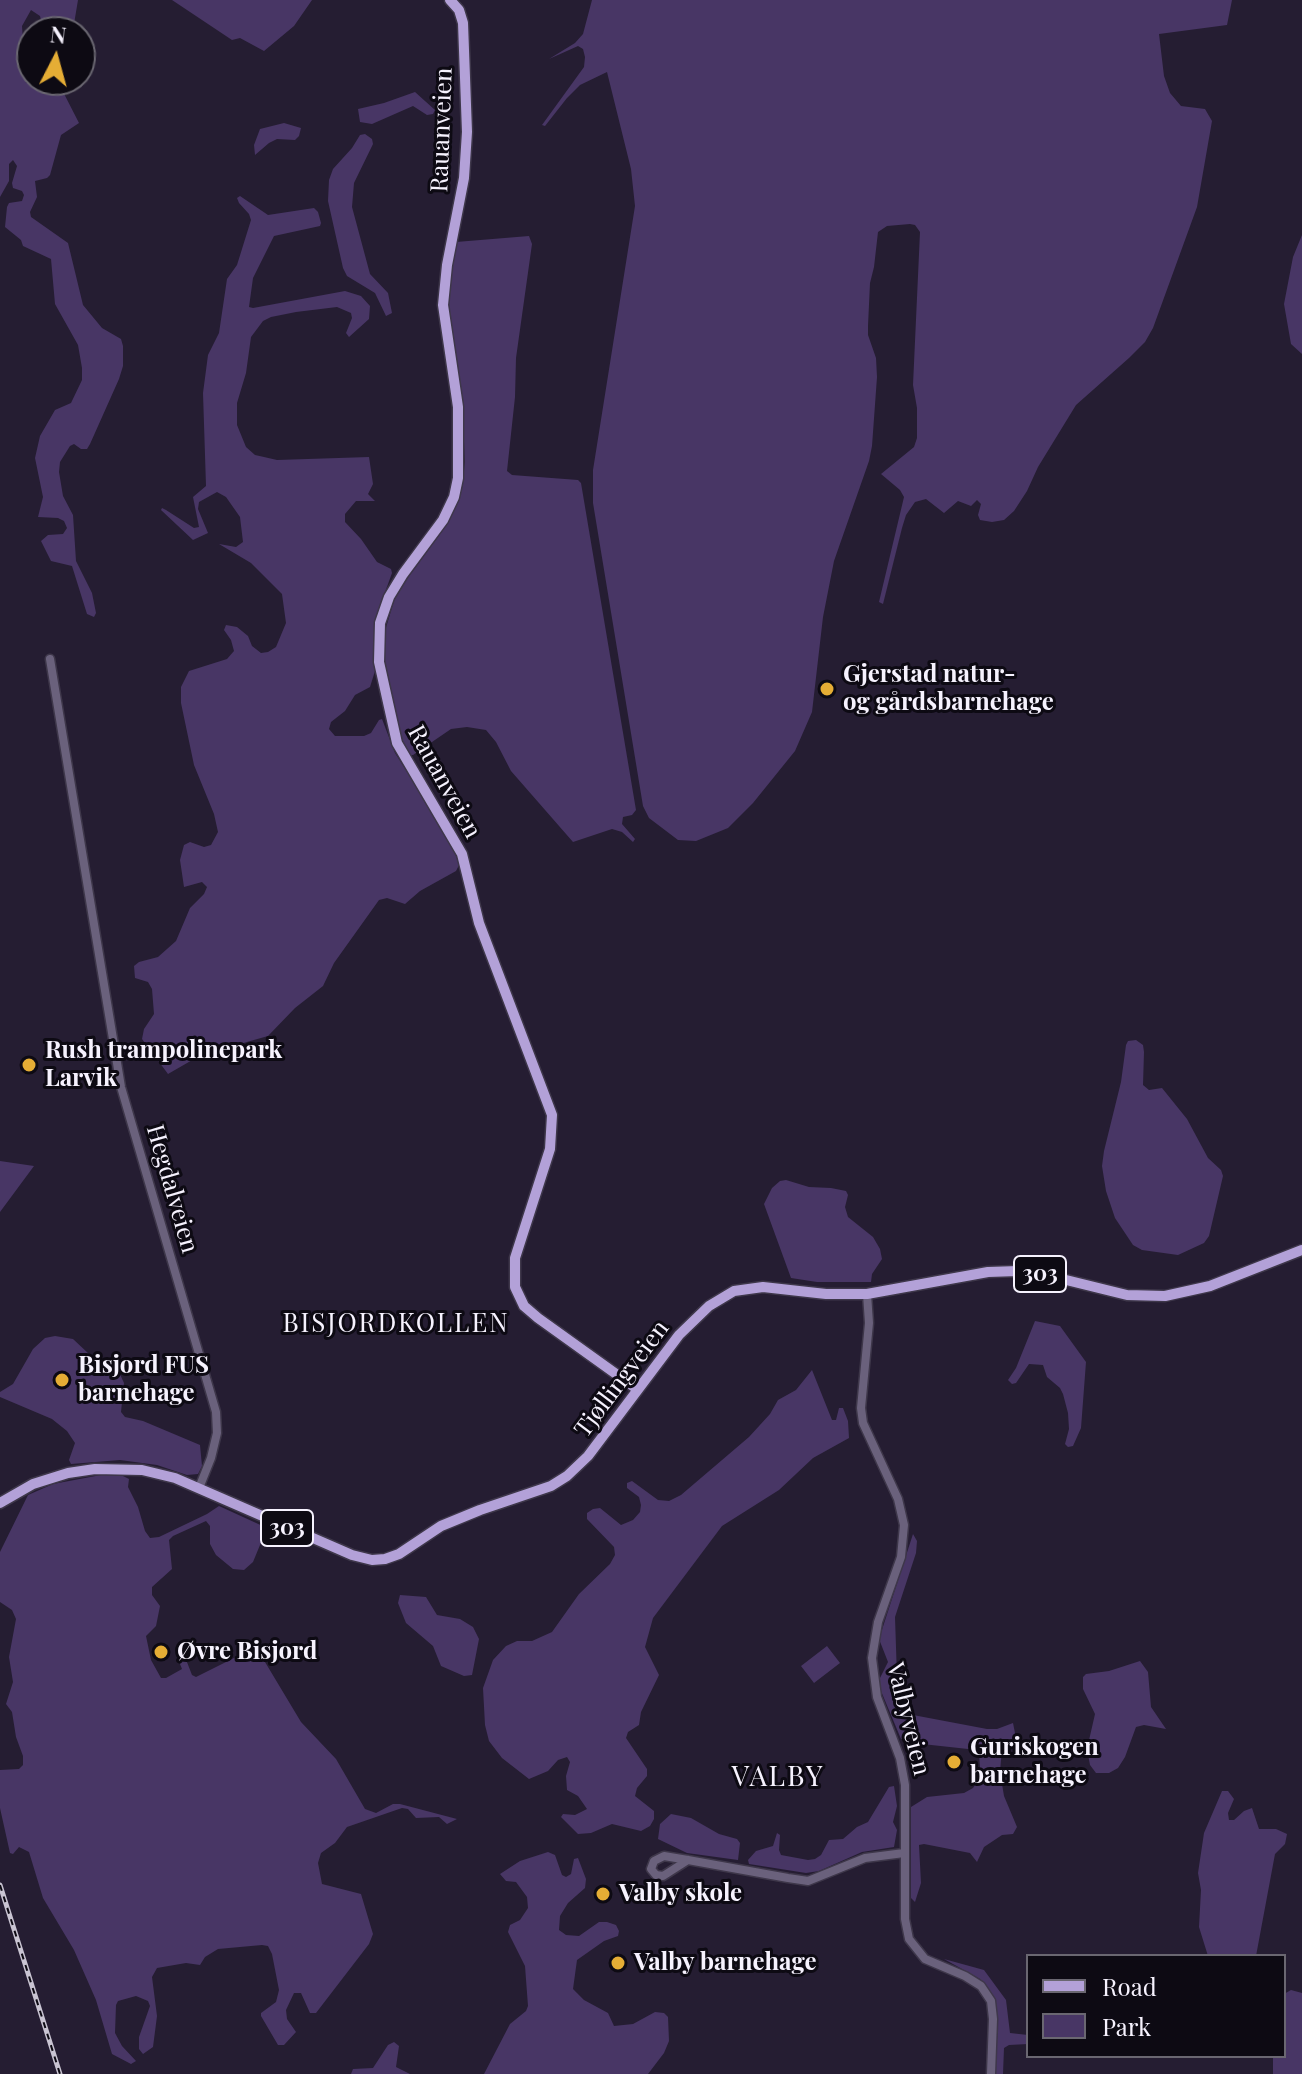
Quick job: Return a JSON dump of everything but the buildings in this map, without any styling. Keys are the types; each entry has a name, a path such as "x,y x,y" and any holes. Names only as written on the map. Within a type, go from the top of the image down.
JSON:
{"main road":[{"name":"Rauanveien","path":"450,0 459,10 463,23 467,132 464,178 447,265 443,309 456,388 460,463 456,490 447,514 396,583 385,605 378,635 379,662 397,743 462,854 479,923 552,1115 550,1149 514,1264 517,1292 524,1306 538,1318 637,1389"},
{"name":"Tjøllingveien","path":"0,1503 42,1481 95,1469 155,1472 199,1488 346,1553 372,1560 385,1559 399,1554 441,1526 551,1486 567,1476 588,1456 691,1322 715,1301 734,1291 755,1287 826,1294 867,1294 1003,1271 1041,1274 1143,1296 1165,1296 1202,1289 1302,1250"}],"street":[{"name":"Hegdalveien","path":"50,659 121,1087 216,1412 217,1433 199,1488"},
{"name":"Valbyveien","path":"867,1294 869,1323 861,1408 863,1423 898,1499 904,1525 901,1557 878,1622 872,1658 877,1697 903,1773 906,1800 905,1919 909,1939 925,1959 981,1986 991,2001 991,2074"},
{"path":"688,1860 808,1881 865,1858 904,1853"}],"green space":[{"path":"0,0 78,0 75,16 40,16 31,10 28,16 16,16 16,96 65,96 79,123 61,135 50,175 35,181 37,197 30,212 31,217 68,243 83,305 102,328 121,339 123,346 123,366 119,379 90,444 87,449 74,444 70,446 60,462 63,496 73,515 76,561 92,593 94,617 87,614 72,566 51,561 41,541 48,535 63,534 67,528 64,521 38,517 43,497 35,458 40,436 55,410 71,403 82,380 78,345 55,304 51,259 23,246 21,240 5,227 9,203 22,201 24,195 13,188 17,166 13,160 9,164 9,181 0,197"},
{"path":"172,0 312,0 294,26 264,51 240,38 232,40"},
{"path":"592,0 1232,0 1227,25 1159,34 1164,76 1170,93 1181,106 1205,109 1212,121 1197,207 1153,328 1145,342 1076,405 1027,491 1004,520 980,520 981,504 977,500 971,506 958,501 944,513 926,499 915,502 906,515 883,604 879,602 904,497 881,474 914,447 917,438 913,385 920,232 910,224 887,226 878,232 870,283 868,326 877,377 872,446 834,561 823,617 812,712 795,751 753,803 728,828 696,841 678,840 649,818 643,806 593,503 593,470 635,206 631,169 607,72 580,85 545,126 542,125 584,67 585,57 583,49 578,46 549,59 575,43 583,34"},
{"path":"415,92 435,110 433,114 427,115 413,106 372,124 360,122 358,109"},
{"path":"284,123 301,128 299,136 295,140 277,139 255,155 254,145 260,129"},
{"path":"365,134 373,144 354,183 352,207 370,274 388,293 392,313 386,316 375,293 347,276 328,201 333,169 360,135"},
{"path":"240,196 268,215 314,208 321,223 320,226 274,236 253,278 249,307 345,291 361,296 370,306 369,319 349,337 346,333 351,313 337,307 296,312 263,321 251,337 246,373 237,403 237,425 246,447 255,455 277,460 369,457 373,484 368,494 375,501 356,501 345,514 345,522 377,562 391,569 392,573 375,620 375,671 370,687 355,695 345,711 331,722 329,729 335,736 364,736 371,733 382,719 395,753 454,849 459,865 456,871 420,891 405,904 387,898 379,900 334,963 323,986 295,1008 268,1036 201,1055 168,1074 142,1039 144,1029 154,1014 152,989 148,982 135,978 134,966 158,957 176,941 190,908 207,887 202,882 184,887 180,860 184,845 190,842 204,847 211,845 218,832 194,765 181,703 181,687 189,671 227,659 234,651 224,630 226,625 237,627 261,653 276,647 286,623 282,594 251,563 219,544 236,547 243,542 240,517 226,497 217,492 199,502 198,509 208,533 193,540 161,510 194,528 199,527 193,497 206,486 203,393 208,355 219,333 227,279 237,265 251,220 239,203 237,198"},
{"path":"1302,235 1302,354 1291,344 1284,304 1293,257"},
{"path":"529,236 532,244 516,358 507,471 512,475 578,480 581,483 636,810 632,815 623,817 622,824 635,839 633,842 622,832 612,829 573,842 511,771 486,730 467,727 451,729 413,755 408,755 397,730 384,660 385,631 396,594 443,530 462,488 465,462 462,402 447,318 449,277 456,242"},
{"path":"1136,1040 1143,1045 1143,1085 1149,1090 1162,1088 1187,1119 1208,1158 1223,1176 1209,1236 1204,1243 1178,1255 1142,1250 1133,1245 1115,1218 1106,1191 1102,1166 1104,1151 1121,1082 1126,1045 1128,1041"},
{"path":"0,1161 34,1166 0,1212"},
{"path":"786,1180 809,1187 846,1191 848,1217 873,1237 880,1249 882,1259 872,1274 871,1282 817,1282 791,1278 764,1204 772,1188"},
{"path":"1035,1321 1060,1326 1086,1362 1081,1428 1073,1446 1065,1444 1069,1429 1063,1394 1047,1377 1043,1365 1029,1364 1016,1383 1008,1380"},
{"path":"45,1338 73,1339 89,1354 118,1370 124,1383 121,1412 125,1417 143,1421 200,1445 202,1466 198,1474 187,1475 157,1465 120,1460 71,1464 69,1460 75,1443 67,1431 52,1419 0,1397 0,1392 13,1384 33,1349"},
{"path":"812,1370 832,1420 836,1420 839,1408 843,1408 849,1438 813,1458 779,1490 722,1526 653,1618 645,1647 659,1675 641,1712 639,1725 628,1732 626,1738 647,1769 647,1776 637,1788 635,1796 654,1811 654,1819 650,1826 641,1831 612,1824 591,1833 578,1834 561,1817 587,1809 578,1796 567,1790 566,1776 570,1762 567,1757 558,1760 548,1771 529,1779 502,1758 489,1741 483,1688 493,1660 506,1646 517,1641 532,1641 552,1632 579,1594 610,1564 615,1555 614,1547 587,1519 587,1513 600,1508 621,1525 633,1520 640,1512 641,1505 639,1497 627,1488 627,1483 632,1481 658,1500 669,1501 681,1495 749,1437 778,1400 796,1390"},
{"path":"101,1475 121,1475 129,1479 128,1487 150,1538 159,1537 219,1506 267,1528 253,1562 244,1570 233,1569 216,1555 210,1544 210,1526 206,1521 169,1540 172,1569 152,1587 152,1595 160,1606 156,1626 146,1636 151,1660 161,1678 182,1669 178,1659 181,1657 185,1657 192,1675 196,1677 256,1647 301,1722 336,1759 365,1809 376,1813 393,1804 400,1804 457,1819 447,1824 439,1817 416,1818 408,1809 402,1808 347,1827 335,1843 321,1853 318,1863 322,1884 361,1894 373,1934 369,1944 316,2013 310,2013 301,1993 294,1993 286,2010 287,2019 296,2032 284,2045 278,2045 261,2016 276,2002 279,1990 272,1954 268,1946 262,1945 218,1949 205,1957 200,1965 186,1963 157,1968 152,1977 157,2016 153,2047 143,2054 139,2049 139,2037 150,2006 148,2001 136,1996 118,2001 115,2033 136,2061 131,2064 112,2054 96,2000 74,1950 43,1898 29,1852 19,1847 13,1854 10,1853 0,1808 0,1770 19,1769 23,1765 23,1756 12,1712 6,1704 13,1682 9,1657 16,1619 12,1610 0,1602 0,1552 28,1495 53,1484"},
{"path":"913,1534 917,1541 916,1553 895,1617 898,1707 913,1715 987,1729 1013,1723 1016,1738 1002,1748 1000,1772 1004,1796 1017,1827 1013,1834 1002,1835 984,1847 977,1862 970,1853 919,1845 921,1883 915,1902 911,1898 911,1807 927,1797 964,1793 973,1788 978,1781 980,1767 979,1754 968,1749 901,1739 881,1691 879,1680 888,1662 879,1639"},
{"path":"400,1595 426,1597 437,1615 460,1619 473,1627 479,1639 472,1675 464,1676 441,1666 433,1646 406,1623 398,1603"},
{"path":"827,1646 840,1663 814,1683 801,1666"},
{"path":"1140,1661 1148,1672 1151,1707 1166,1729 1144,1725 1136,1727 1118,1768 1109,1773 1096,1773 1090,1765 1087,1749 1095,1714 1083,1689 1083,1677"},
{"path":"894,1786 897,1806 893,1822 897,1830 894,1847 862,1852 819,1871 806,1873 749,1864 748,1860 756,1851 773,1846 777,1833 780,1835 781,1855 815,1859 821,1855 829,1840 843,1839 868,1822 889,1787"},
{"path":"1222,1791 1228,1791 1234,1799 1228,1813 1229,1820 1252,1808 1259,1829 1276,1829 1287,1834 1285,1844 1275,1854 1256,1954 1207,1954 1199,1927 1201,1890 1198,1873 1204,1833"},
{"path":"671,1814 691,1818 719,1834 737,1839 740,1843 738,1860 687,1853 658,1839 660,1824"},
{"path":"548,1852 555,1855 562,1875 566,1877 571,1874 574,1859 578,1858 586,1879 585,1888 568,1903 560,1916 559,1930 566,1935 579,1936 599,1922 607,1922 616,1925 619,1931 618,1936 604,1941 577,1960 573,1989 584,2000 608,2013 614,2026 633,2024 655,2012 668,2017 669,2041 648,2074 484,2074 510,2024 528,2006 525,1966 508,1932 510,1925 520,1920 528,1908 527,1897 516,1882 506,1881 500,1874 520,1861"},
{"path":"944,1959 984,1970 1006,2000 1010,2033 1026,2035 1026,2044 1004,2048 1003,2074 995,2074 998,2023 992,1994 980,1979"},
{"path":"1291,1990 1302,1993 1302,2074 1273,2074 1273,2058 1286,2058 1286,1993"},
{"path":"394,2042 399,2046 396,2067 410,2074 351,2074 353,2069 373,2068 388,2045"}],"railway":[{"path":"0,1885 60,2074"}],"place":[{"name":"Gjerstad natur- og gårdsbarnehage","path":"827,689"},
{"name":"Rush trampolinepark Larvik","path":"29,1065"},
{"name":"Bisjord FUS barnehage","path":"62,1380"},
{"name":"Øvre Bisjord","path":"161,1652"},
{"name":"Guriskogen barnehage","path":"954,1762"},
{"name":"Valby skole","path":"603,1894"},
{"name":"Valby barnehage","path":"618,1963"}],"district":[{"name":"BISJORDKOLLEN","path":"396,1324"},
{"name":"VALBY","path":"778,1777"}]}
